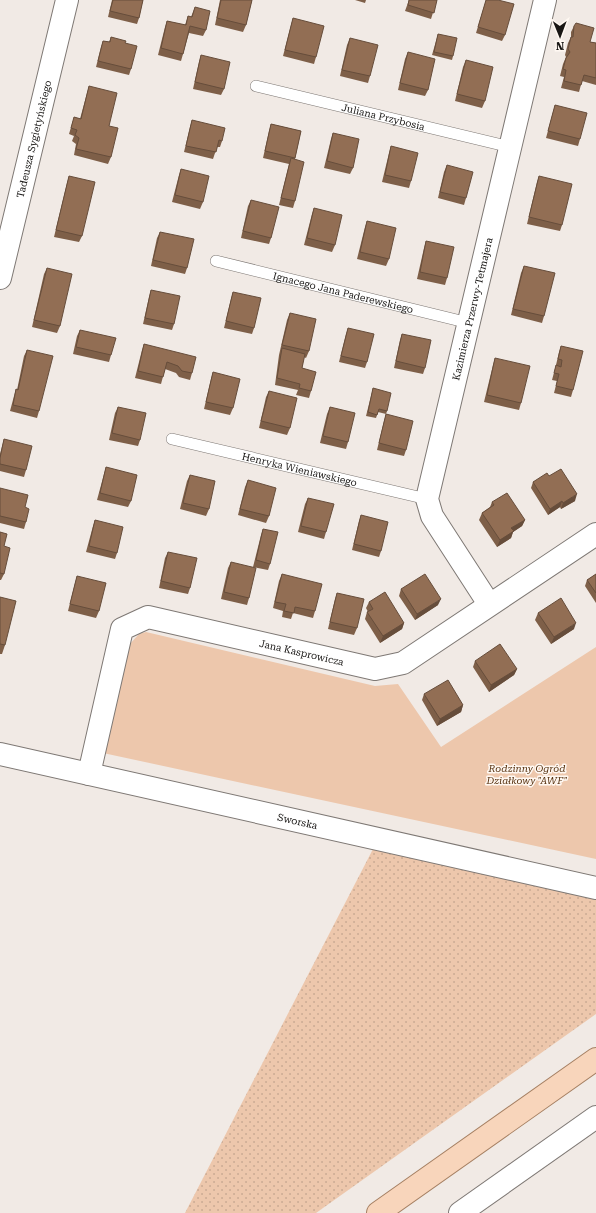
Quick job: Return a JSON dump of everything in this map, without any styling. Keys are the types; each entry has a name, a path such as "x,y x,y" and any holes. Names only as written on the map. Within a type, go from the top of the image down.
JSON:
{"main road":[{"path":"378,1213 596,1059"}],"street":[{"name":"Tadeusza Sygietyńskiego","path":"0,278 67,0"},
{"name":"Kazimierza Przerwy-Tetmajera","path":"427,499 545,0"},
{"path":"427,499 432,516 489,604"},
{"name":"Jana Kasprowicza","path":"90,774 122,629 148,617 374,670 403,663 489,604 596,534"},
{"name":"Sworska","path":"0,754 596,888"},
{"path":"460,1213 596,1117"}],"lane":[{"name":"Juliana Przybosia","path":"256,86 510,147"},
{"name":"Ignacego Jana Paderewskiego","path":"216,261 470,322"},
{"name":"Henryka Wieniawskiego","path":"172,439 427,499"}],"green space":[{"name":"Rodzinny Ogród Działkowy \"AWF\"","path":"146,632 375,686 398,684 441,747 596,647 596,859 103,753 128,646 139,634"},
{"path":"373,849 596,899 596,1014 316,1213 185,1213"}],"building":[{"path":"113,0 143,0 139,18 110,11"},
{"path":"221,0 252,0 246,25 217,18"},
{"path":"409,0 437,0 434,13 408,5"},
{"path":"486,0 498,0 514,4 505,35 478,27"},
{"path":"195,7 210,11 206,30 190,26 183,54 161,48 167,21 186,25 188,16 192,17"},
{"path":"293,18 324,26 316,57 285,50"},
{"path":"576,23 594,28 590,42 596,43 596,78 584,75 581,85 564,81 566,70 563,69 566,58 570,52 568,49 571,37 573,37 574,26"},
{"path":"438,34 457,38 453,56 434,52"},
{"path":"111,37 137,46 131,69 98,61 103,41 110,42"},
{"path":"350,38 378,45 370,76 342,70"},
{"path":"408,52 435,59 428,90 400,83"},
{"path":"201,55 230,62 224,89 195,82"},
{"path":"466,60 493,67 485,101 457,94"},
{"path":"89,86 117,93 109,126 118,128 111,157 76,149 79,138 75,135 77,130 71,128 74,117 81,119"},
{"path":"555,105 587,113 580,139 548,131"},
{"path":"192,120 225,128 222,141 219,140 216,152 186,146"},
{"path":"271,124 301,131 295,158 265,151"},
{"path":"333,133 359,139 353,168 327,161"},
{"path":"391,146 418,153 411,181 385,175"},
{"path":"291,158 304,162 295,201 281,198"},
{"path":"447,165 473,172 466,198 440,192"},
{"path":"181,169 209,176 203,202 175,195"},
{"path":"69,176 95,182 82,236 56,230"},
{"path":"539,176 572,184 562,225 529,217"},
{"path":"251,200 279,207 271,238 243,231"},
{"path":"314,208 342,215 335,245 307,238"},
{"path":"367,221 396,228 389,259 360,252"},
{"path":"160,232 194,239 187,268 153,260"},
{"path":"426,241 454,247 447,278 420,272"},
{"path":"524,266 555,273 544,316 513,309"},
{"path":"47,268 72,274 60,326 34,320"},
{"path":"151,290 180,296 174,324 145,318"},
{"path":"233,292 261,298 254,328 226,321"},
{"path":"290,313 316,319 309,351 282,345"},
{"path":"348,328 374,334 367,362 341,356"},
{"path":"80,330 116,338 111,355 76,347"},
{"path":"402,334 431,340 425,368 396,361"},
{"path":"144,344 196,357 192,373 182,371 178,366 167,362 163,377 138,371"},
{"path":"561,346 583,351 573,390 556,386 559,374 554,373 556,365 561,367 562,360 558,359"},
{"path":"282,348 305,354 302,368 316,372 311,391 299,388 300,384 277,378"},
{"path":"27,350 53,356 39,411 13,405"},
{"path":"495,358 530,366 521,403 487,395"},
{"path":"213,372 240,379 233,408 206,402"},
{"path":"373,388 391,393 387,411 379,409 377,415 368,412"},
{"path":"269,391 297,398 290,428 261,421"},
{"path":"118,407 146,413 140,440 112,433"},
{"path":"330,407 355,413 348,442 323,436"},
{"path":"386,414 413,421 406,450 379,443"},
{"path":"4,439 32,446 26,470 0,464"},
{"path":"106,467 137,475 131,501 100,493"},
{"path":"561,469 577,494 550,509 533,482 547,473 549,476"},
{"path":"190,475 215,481 209,509 183,503"},
{"path":"248,480 276,488 269,516 240,509"},
{"path":"0,488 28,495 25,507 29,509 26,522 0,516"},
{"path":"507,493 525,520 511,528 514,531 500,540 482,513 494,505 492,502"},
{"path":"308,498 334,504 326,532 301,526"},
{"path":"361,515 388,522 381,551 354,544"},
{"path":"95,520 123,527 117,553 89,546"},
{"path":"263,529 278,532 270,564 256,560"},
{"path":"0,532 7,534 4,546 10,548 4,574 0,573"},
{"path":"168,552 197,558 190,588 161,581"},
{"path":"231,562 256,568 249,598 224,592"},
{"path":"282,574 322,584 315,611 295,607 294,613 284,611 286,604 275,602"},
{"path":"425,574 441,599 417,614 401,589"},
{"path":"596,574 596,593 587,580"},
{"path":"77,576 106,583 99,611 70,604"},
{"path":"385,592 404,623 383,636 367,612 373,609 369,602"},
{"path":"337,593 364,599 357,628 330,622"},
{"path":"0,597 16,601 5,645 0,644"},
{"path":"561,598 576,623 554,637 538,613"},
{"path":"500,644 517,669 491,685 475,661"},
{"path":"448,680 463,705 440,719 424,694"}]}
